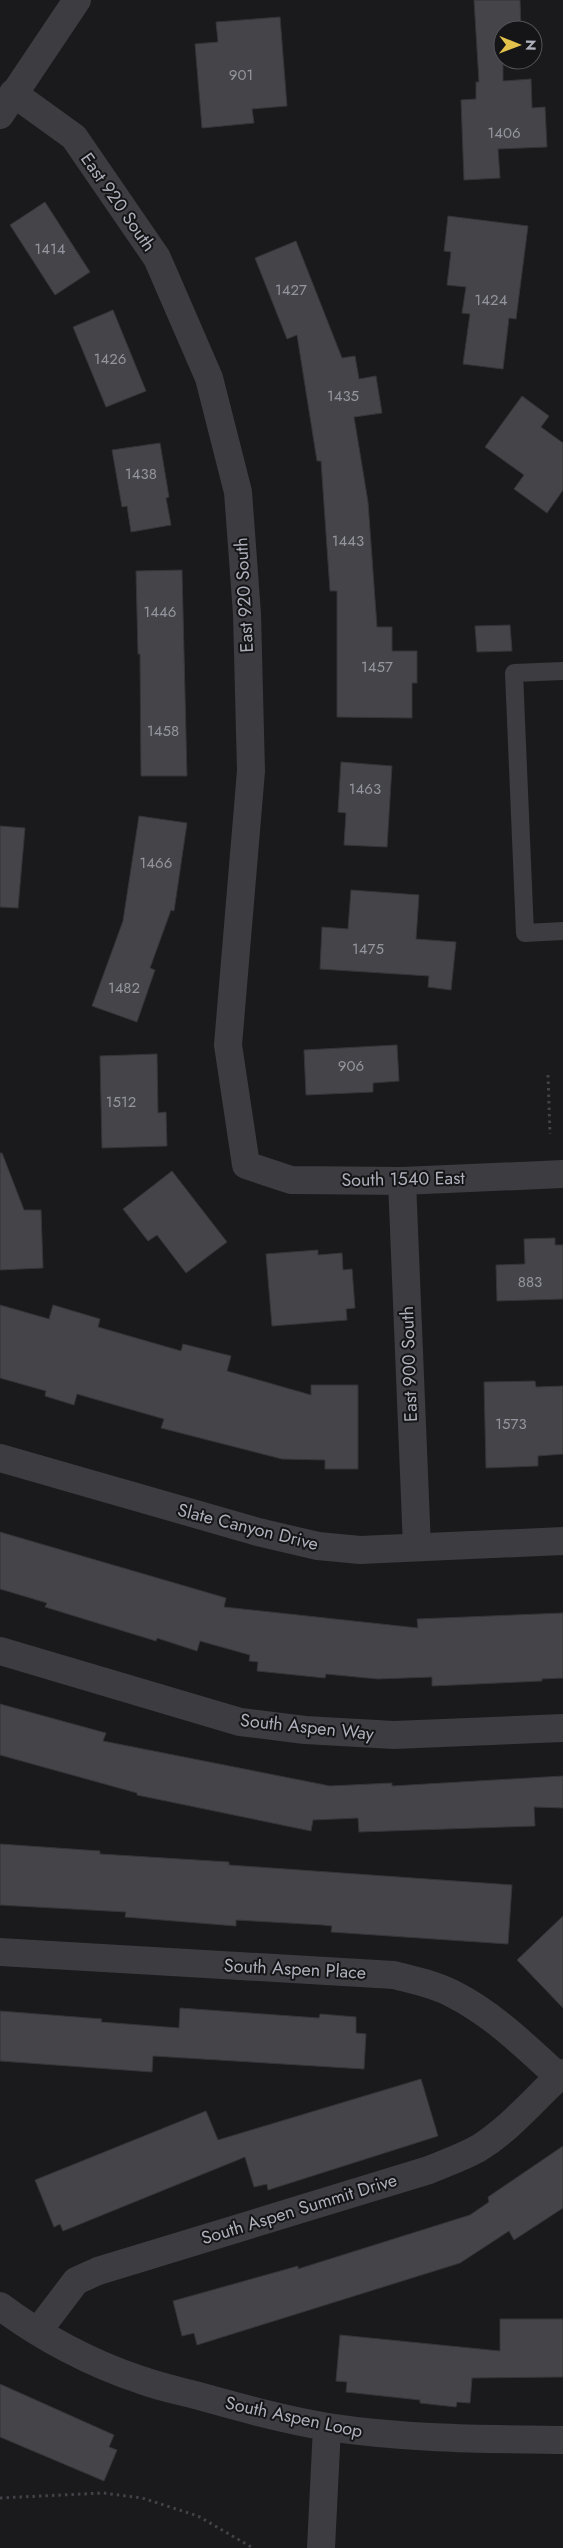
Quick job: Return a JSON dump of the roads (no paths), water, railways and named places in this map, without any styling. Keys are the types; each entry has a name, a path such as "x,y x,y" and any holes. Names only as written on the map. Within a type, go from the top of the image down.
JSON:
{"street":[{"path":"7,104 77,0"},
{"name":"East 920 South","path":"7,104 74,137 157,258 209,378 238,492 247,614 251,771 228,1045 246,1165"},
{"name":"South 1540 East","path":"246,1165 291,1180 402,1181 563,1174"},
{"name":"East 900 South","path":"402,1181 417,1548"},
{"name":"Slate Canyon Drive","path":"0,1458 258,1532 318,1546 360,1550 563,1542"},
{"name":"South Aspen Way","path":"0,1652 240,1722 306,1730 394,1735 563,1728"},
{"name":"South Aspen Place","path":"0,1952 394,1975 423,1982 452,1993 476,2007 561,2075"},
{"name":"South Aspen Summit Drive","path":"38,2331 76,2281 98,2271 429,2170 456,2159 479,2147 502,2130 561,2075"},
{"name":"South Aspen Loop","path":"0,2306 38,2331 108,2368 141,2380 241,2408 327,2427 449,2439 563,2440"},
{"path":"320,2548 327,2427"}],"lane":[{"path":"563,671 514,673 525,933 563,931"}]}
